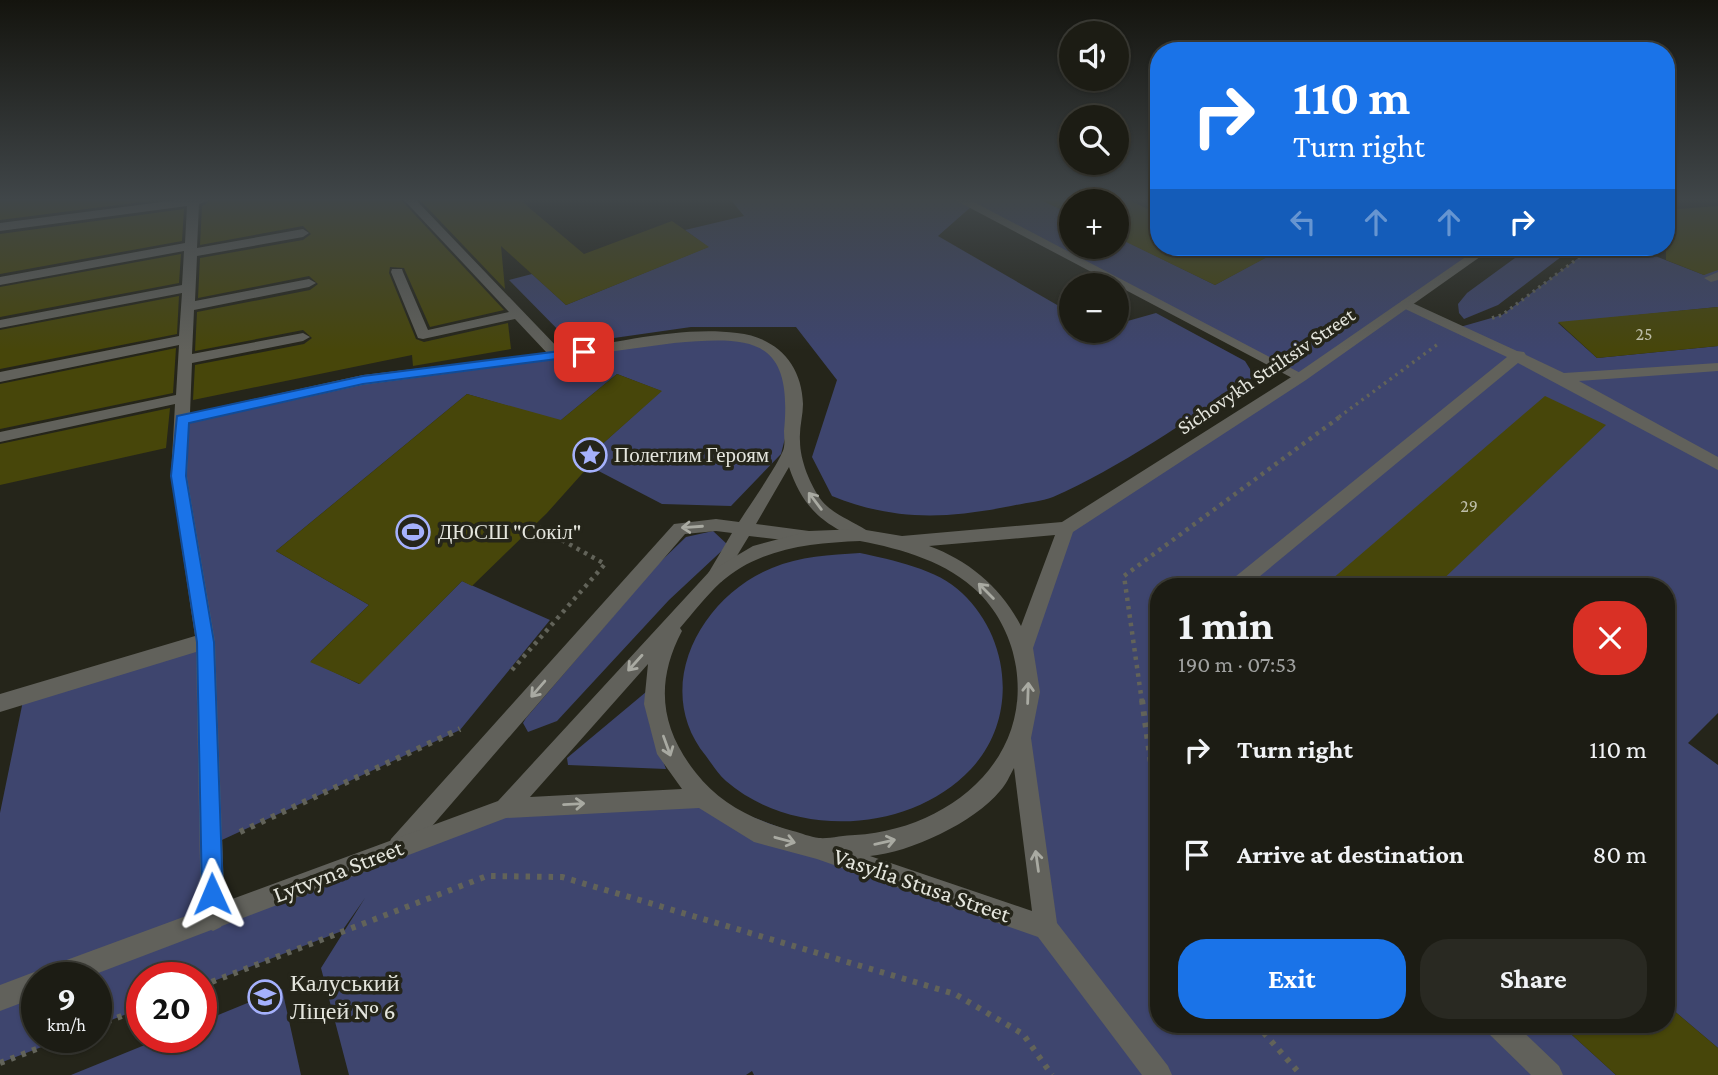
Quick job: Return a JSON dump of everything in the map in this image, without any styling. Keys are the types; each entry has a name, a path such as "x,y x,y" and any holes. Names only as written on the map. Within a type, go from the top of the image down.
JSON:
{"street":[{"path":"0,281 190,250"},
{"path":"191,250 179,476 205,642 213,919"},
{"path":"458,250 558,356"},
{"path":"1057,250 1301,377"},
{"name":"Sichovykh Striltsiv Street","path":"901,542 1066,528 1301,377 1475,256"},
{"path":"397,272 423,335 518,314"},
{"path":"0,324 309,283"},
{"path":"1406,304 1562,377 1718,464"},
{"path":"185,360 303,337"},
{"path":"182,419 363,380 692,338 737,337 756,341 776,351 789,368 795,402 792,449 806,489 817,507 860,535 901,542 938,555 985,587 1003,609 1023,648 1030,692 1021,738"},
{"path":"0,377 186,339"},
{"path":"1246,578 1518,355"},
{"path":"1562,377 1718,367"},
{"path":"0,437 183,398"},
{"path":"715,577 792,449"},
{"path":"398,847 680,528 716,525 809,537"},
{"path":"1023,648 1066,528"},
{"name":"Lytvyna Street","path":"506,808 715,577 759,551 809,537 860,535"},
{"name":"Lytvyna Street","path":"681,612 659,656 654,704 668,754 702,799 754,831 817,848"},
{"path":"0,703 205,642"},
{"name":"Vasylia Stusa Street","path":"817,848 884,844 945,822 992,785 1021,738"},
{"name":"Vasylia Stusa Street","path":"817,848 1046,928 1021,738"},
{"name":"Lytvyna Street","path":"96,962 506,808 702,799"},
{"path":"1046,928 1159,1075"},
{"path":"0,998 21,990"},
{"path":"1506,1033 1550,1075"}],"path":[{"path":"1150,756 1124,576 1460,327 1502,315 1581,256"},
{"path":"505,678 605,564 533,524"},
{"path":"211,845 460,730 469,720"},
{"path":"217,980 487,876 562,877 955,994 1023,1034 1052,1075"},
{"path":"1264,1033 1301,1075"},
{"path":"0,1063 26,1053"}],"shaded area":[{"path":"700,250 962,250 1059,306 1059,343 1129,343 1129,321 1156,313 1245,361 1250,369 1251,379 1128,458 1048,499 964,513 899,514 832,496 812,457 837,380 796,327 691,327 572,344 509,280 532,274 566,305"},
{"path":"1129,250 1144,250 1150,256 1156,256 1215,285 1268,256 1475,256 1407,304 1460,327 1502,315 1581,256 1655,256 1704,275 1718,265 1718,307 1558,323 1597,358 1718,346 1718,713 1688,743 1718,765 1718,1048 1675,1012 1675,578 1150,578 1150,1033 1570,1033 1616,1075 754,1075 752,1071 746,1075 349,1075 321,968 365,898 342,931 217,980 217,962 126,962 126,1014 112,1020 112,962 21,962 21,1053 26,1053 0,1063 0,813 24,696 205,641 179,476 182,420 363,380 635,345 737,337 776,351 795,399 781,454 731,506 662,504 589,466 590,455 661,391 617,374 560,421 467,394 276,551 369,605 311,661 359,684 462,581 550,620 460,730 211,845 213,916 506,808 702,798 1046,928 1023,648 1066,528 1297,376 1129,288 1129,273 1100,273 1073,259 1129,259"},
{"path":"1518,256 1562,256 1498,305 1464,319 1459,313 1458,304 1467,293"},
{"path":"713,531 728,545 669,600 557,721 528,732 523,723 526,718 657,565 686,537"},
{"path":"860,553 914,567 940,578 962,593 978,612 991,633 999,656 1002,703 996,727 986,749 971,769 946,791 916,806 884,817 851,821 817,820 784,813 753,800 726,781 690,730 683,702 684,675 691,648 705,623 724,600 746,582 772,568 793,561"},
{"path":"646,692 650,726 666,769 568,765 567,758"},
{"path":"282,989 301,1075 71,1075 126,1053 217,1053 217,1015"}],"building":[{"path":"0,250 131,250 0,274"},
{"path":"245,250 448,250 504,310 430,327 404,268 390,267 389,273 416,339 424,342 508,323 511,349 413,366 412,355 193,400 195,365 304,344 312,338 303,330 195,351 197,312 310,290 318,284 309,276 198,298 200,258"},
{"path":"468,250 501,250 505,289"},
{"path":"506,250 579,250 584,254 594,250 701,250 566,305"},
{"path":"1675,250 1718,250 1718,270 1704,275 1666,260 1666,256 1675,256"},
{"path":"181,254 179,283 0,317 0,287"},
{"path":"1155,256 1269,256 1215,285"},
{"path":"179,296 177,334 0,369 0,330"},
{"path":"1718,307 1718,346 1597,358 1558,322"},
{"path":"176,348 173,393 0,429 0,384"},
{"name":"ДЮСШ \"Сокіл\"","path":"617,374 662,391 590,455 589,466 547,513 472,586 462,581 360,684 310,662 369,605 276,551 467,394 561,420"},
{"path":"1545,396 1606,425 1444,578 1333,578"},
{"path":"170,408 166,448 0,485 0,444"},
{"path":"1675,1012 1718,1048 1718,1075 1616,1075 1570,1033 1675,1033"}],"place":[{"name":"Полеглим Героям","path":"590,455"},
{"name":"ДЮСШ \"Сокіл\"","path":"413,532"},
{"name":"Калуський Ліцей № 6","path":"265,997"}],"route":[{"path":"212,894 205,642 179,476 182,419 363,380 584,352"}]}
